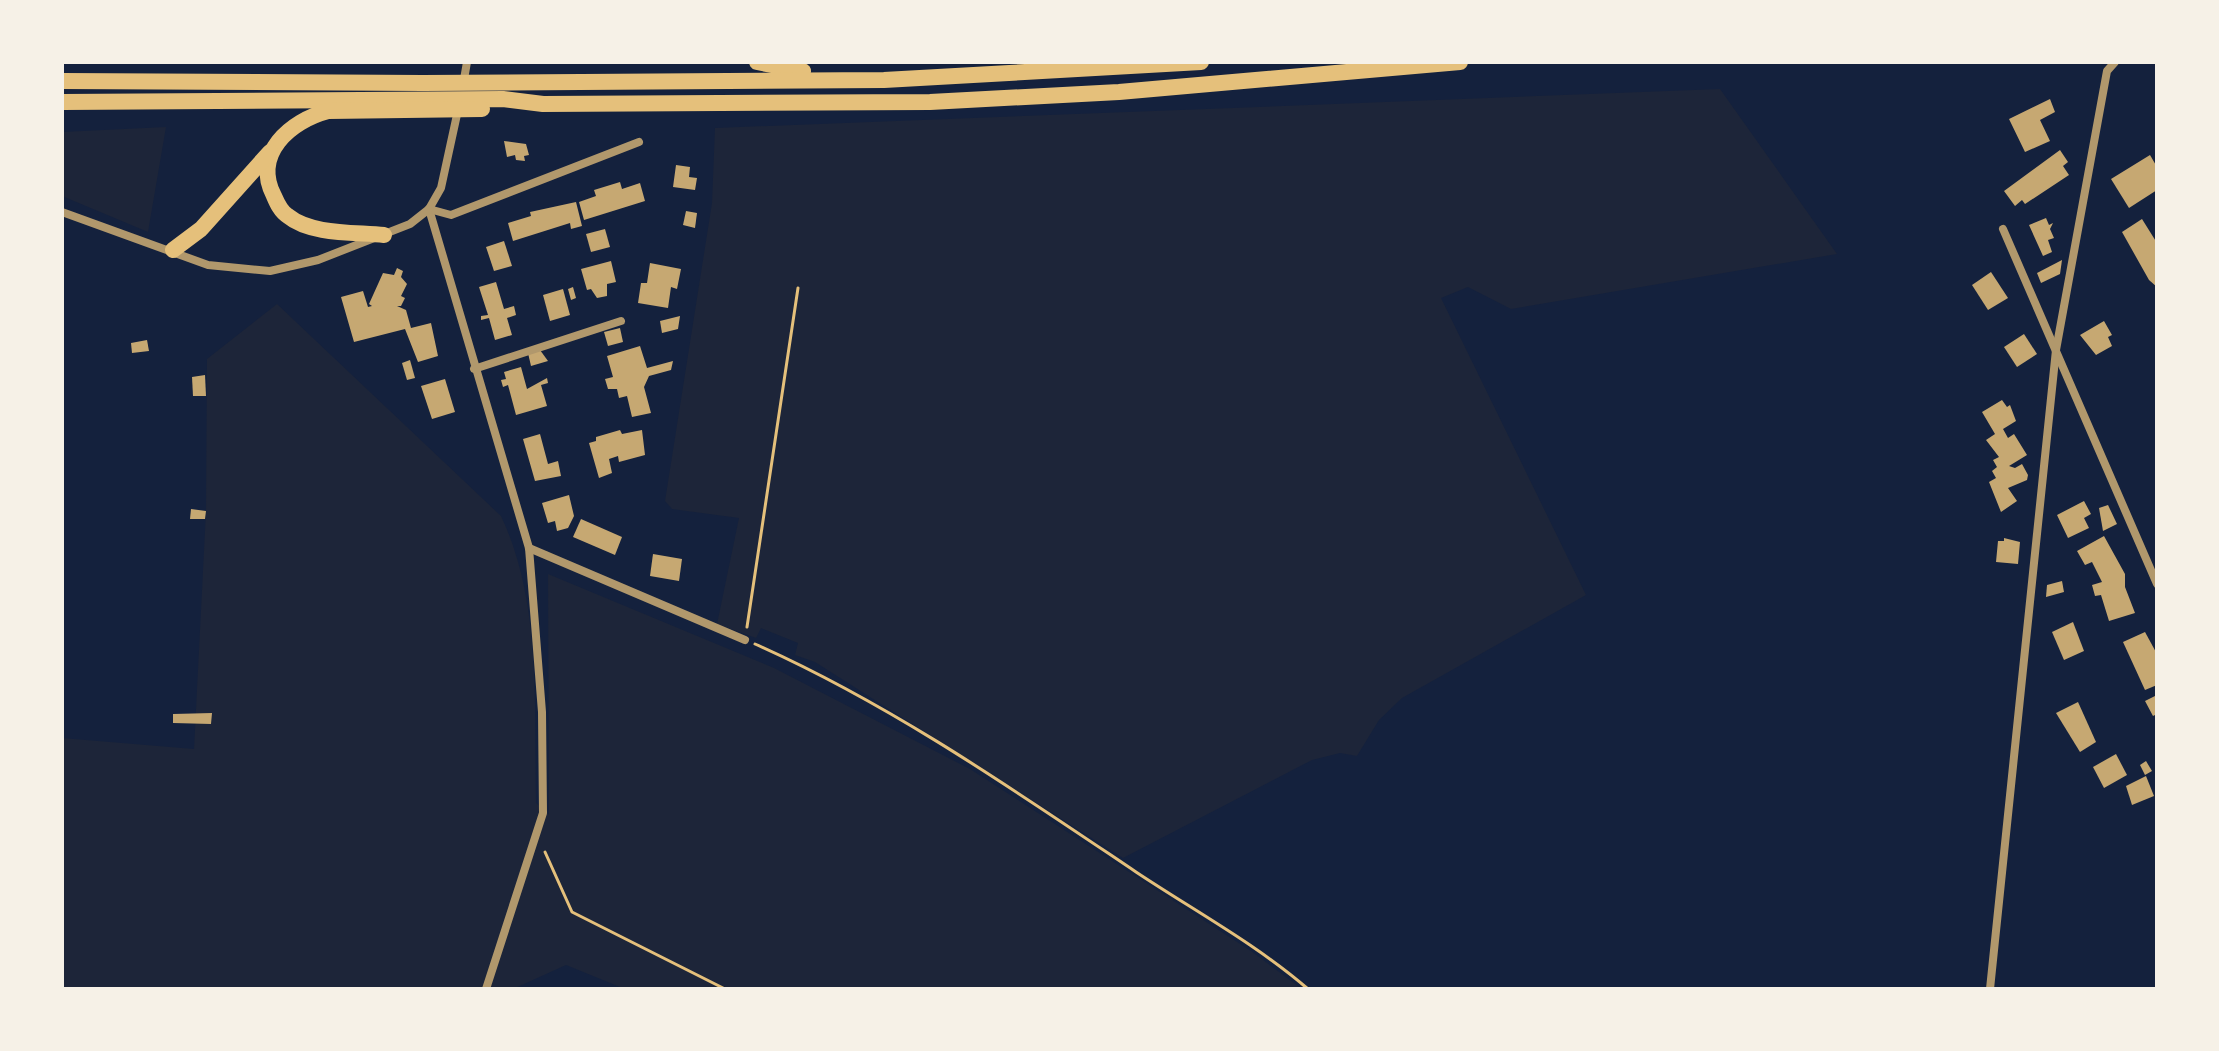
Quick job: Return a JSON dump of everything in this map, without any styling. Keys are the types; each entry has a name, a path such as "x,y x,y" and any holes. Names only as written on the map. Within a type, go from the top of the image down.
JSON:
{"main road":[{"path":"757,62 787,70 886,72 908,78"},
{"path":"62,102 503,97 1201,62"},
{"path":"503,97 543,104 930,102 1119,92 1460,62"},
{"path":"62,81 422,97"},
{"path":"173,250 201,229 286,131 313,115 328,111 422,97"},
{"path":"272,150 267,174 270,189 286,215 298,222 333,230 384,235"}],"street":[{"path":"62,212 208,265 270,271 331,256 410,224 429,209 447,168 467,62"},
{"path":"1990,989 2056,350 2107,71 2115,62"},
{"path":"429,209 451,215 639,142"},
{"path":"429,209 529,548 542,712 543,813 486,989"},
{"path":"2003,229 2157,584"},
{"path":"474,369 621,321"},
{"path":"529,548 745,640"}],"path":[{"path":"798,288 745,640 832,681 975,765 1308,989"},
{"path":"536,834 572,912 725,989"}],"shaded area":[{"path":"1720,89 1837,254 1511,309 1468,287 1441,298 1586,595 1402,698 1379,720 1357,756 1340,753 1312,760 1123,858 815,662 795,655 798,643 761,628 756,638 717,624 739,518 672,509 665,501 712,203 715,128"},
{"path":"166,127 148,232 62,196 62,132"},
{"path":"277,304 501,516 514,549 530,620 535,694 536,803 549,815 548,574 774,668 970,769 1251,951 1302,989 625,989 566,965 513,989 62,989 62,738 194,749 206,511 207,359"}],"building":[{"path":"2050,99 2055,112 2040,120 2050,141 2025,152 2009,119"},
{"path":"504,141 526,144 529,155 524,156 525,161 516,160 515,155 507,157"},
{"path":"2060,150 2068,162 2063,166 2069,175 2025,204 2022,200 2015,206 2004,191"},
{"path":"2150,155 2157,167 2157,190 2129,208 2111,179"},
{"path":"676,165 690,167 689,177 697,178 695,190 673,187"},
{"path":"620,182 622,189 640,183 645,201 584,220 579,202 596,196 594,190"},
{"path":"576,202 582,226 571,229 570,223 513,241 508,223 531,216 530,212"},
{"path":"686,211 697,213 695,228 683,225"},
{"path":"2046,218 2049,225 2053,223 2050,229 2054,238 2048,240 2052,252 2043,256 2029,225"},
{"path":"2142,219 2157,243 2157,287 2149,280 2122,232"},
{"path":"605,229 610,247 591,252 586,234"},
{"path":"504,241 512,266 494,271 486,247"},
{"path":"2062,260 2060,274 2041,283 2037,273"},
{"path":"611,261 616,282 607,284 607,296 597,298 591,289 587,290 581,269"},
{"path":"650,263 681,269 677,289 671,287 668,308 638,303 641,283 647,283"},
{"path":"397,268 403,271 401,277 407,284 401,296 405,298 401,306 397,306 406,310 411,328 431,323 438,356 418,362 405,329 354,342 341,297 363,291 368,307 372,306 369,304 383,273 394,275"},
{"path":"1991,272 2008,298 1988,310 1972,285"},
{"path":"496,282 504,309 514,306 516,315 507,318 512,335 495,340 489,318 481,320 481,316 488,315 479,287"},
{"path":"573,287 576,298 571,300 568,289"},
{"path":"563,289 570,315 550,321 543,295"},
{"path":"680,316 678,329 662,333 660,321"},
{"path":"2104,321 2112,335 2108,337 2112,346 2096,355 2080,335"},
{"path":"620,328 623,342 608,346 604,332"},
{"path":"2024,334 2037,354 2017,367 2004,347"},
{"path":"147,340 149,351 132,353 131,343"},
{"path":"640,346 647,368 673,361 671,370 649,376 644,387 651,413 632,417 627,396 619,398 617,389 608,389 605,379 613,377 607,356"},
{"path":"540,350 548,361 531,366 528,353"},
{"path":"410,360 415,378 407,380 402,363"},
{"path":"521,367 527,389 547,378 548,383 541,385 547,406 516,415 508,385 503,387 501,380 506,379 504,372"},
{"path":"205,375 206,396 193,396 192,377"},
{"path":"445,379 455,412 432,419 421,386"},
{"path":"2002,400 2007,407 2010,405 2016,421 2003,429 2008,438 2014,434 2027,455 2009,466 2015,468 2022,464 2028,475 2027,480 2008,488 2017,501 2001,512 1989,482 1996,478 1992,471 1997,467 1993,460 1999,457 1986,440 1995,434 1982,412"},
{"path":"620,430 622,434 642,430 645,455 619,462 618,456 609,459 612,473 599,478 589,443 596,441 596,437"},
{"path":"540,434 548,464 558,461 561,476 535,481 523,439"},
{"path":"569,495 574,516 568,528 557,531 555,521 548,523 542,503"},
{"path":"2084,501 2091,514 2084,518 2089,528 2068,538 2057,515"},
{"path":"2108,505 2117,524 2103,531 2099,508"},
{"path":"191,509 206,511 205,519 190,519"},
{"path":"581,519 622,537 615,555 573,537"},
{"path":"2104,536 2125,574 2125,587 2135,613 2109,621 2101,595 2095,596 2092,585 2102,582 2092,562 2085,565 2077,551"},
{"path":"2004,538 2020,542 2018,564 1996,562 1998,541 2004,541"},
{"path":"653,554 682,559 679,581 650,576"},
{"path":"2062,581 2064,592 2046,597 2047,585"},
{"path":"2073,622 2084,651 2064,660 2052,632"},
{"path":"2145,632 2157,654 2157,685 2145,690 2123,642"},
{"path":"2157,695 2157,714 2153,716 2145,701"},
{"path":"2078,702 2096,742 2080,752 2056,713"},
{"path":"212,713 211,724 173,723 173,714"},
{"path":"2116,754 2127,775 2104,788 2093,767"},
{"path":"2146,761 2152,771 2145,775 2140,765"},
{"path":"2146,776 2154,796 2132,805 2126,786"}]}
